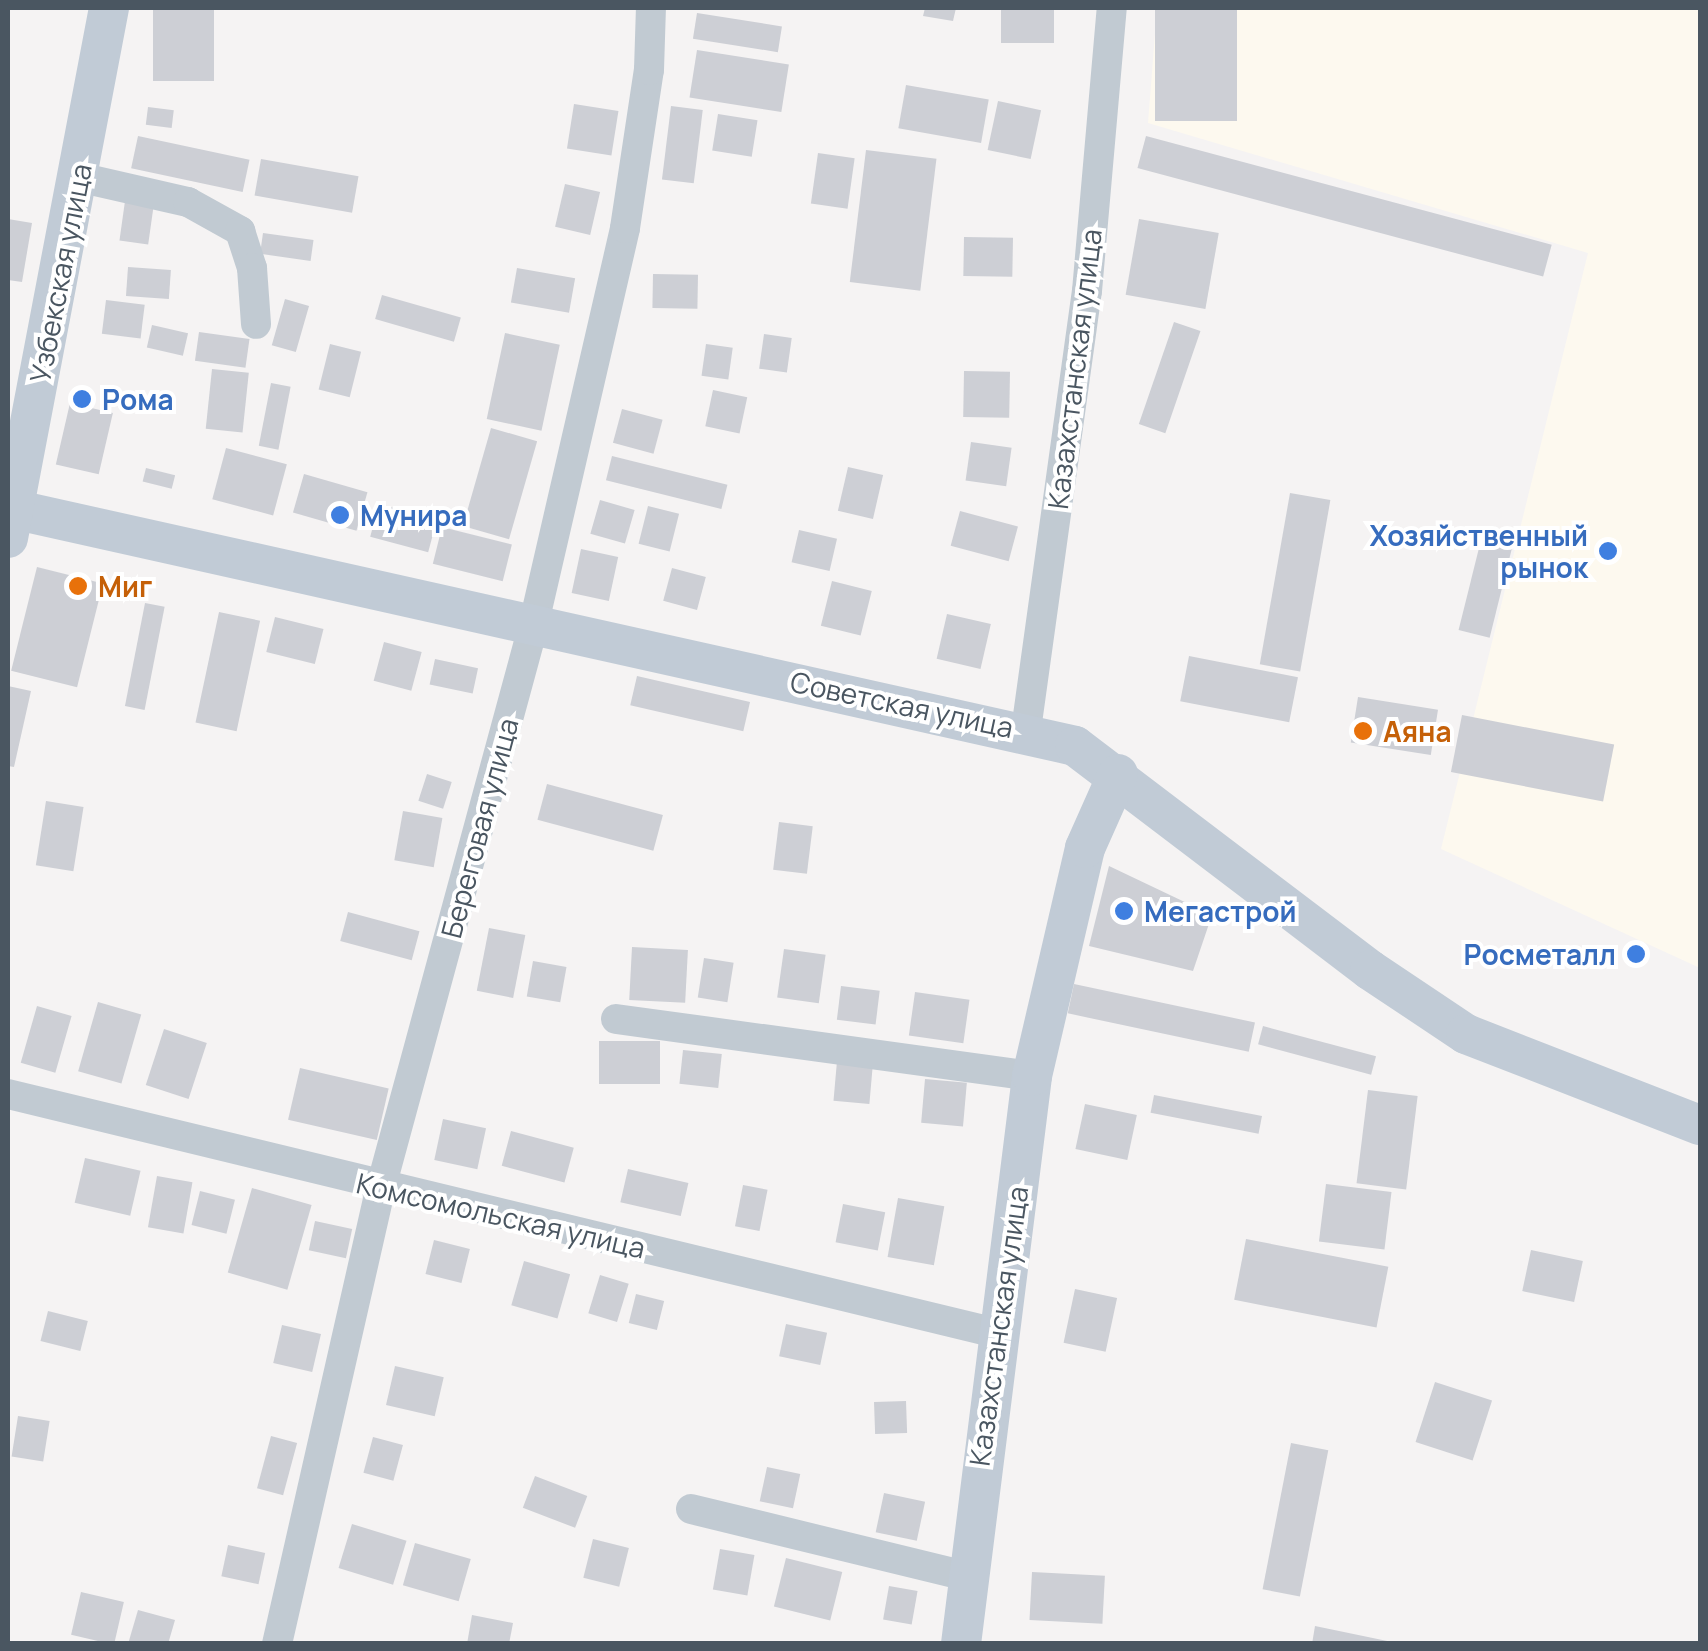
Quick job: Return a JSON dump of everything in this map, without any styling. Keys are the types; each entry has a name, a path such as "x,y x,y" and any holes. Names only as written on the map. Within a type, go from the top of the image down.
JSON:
{"main road":[{"name":"Узбекская улица","path":"10,518 108,8"},
{"name":"Советская улица","path":"10,518 1026,730 1075,746 1118,774 1170,821 1370,970 1466,1034 1700,1126"},
{"name":"Казахстанская улица","path":"961,1644 965,1576 1032,1076 1086,848 1118,774"}],"street":[{"name":"Береговая улица","path":"277,1644 381,1188 534,627 625,228 651,8"},
{"name":"Казахстанская улица","path":"1026,730 1087,291 1112,8"},
{"path":"78,177 188,202 240,231 252,268 256,324"},
{"path":"616,1019 1032,1076"},
{"name":"Комсомольская улица","path":"8,1094 381,1188 996,1332"},
{"path":"690,1509 965,1576"}],"shaded area":[{"name":"Хозяйственный рынок","path":"1157,8 1700,8 1700,968 1441,849 1588,253 1148,123"}],"building":[{"path":"153,8 214,8 214,81 153,81"},
{"path":"925,8 956,8 953,21 923,16"},
{"path":"1001,8 1054,8 1054,43 1001,43"},
{"path":"1155,8 1237,8 1237,121 1155,121"},
{"path":"697,13 782,26 778,52 693,39"},
{"path":"697,50 789,65 781,112 689,97"},
{"path":"906,85 989,100 981,143 898,128"},
{"path":"998,101 1041,110 1031,159 988,150"},
{"path":"574,104 618,111 611,155 567,148"},
{"path":"671,106 703,110 694,183 662,179"},
{"path":"148,107 174,110 172,128 146,125"},
{"path":"718,114 758,120 752,157 712,151"},
{"path":"138,136 250,160 243,192 131,168"},
{"path":"1146,136 1552,245 1543,277 1137,168"},
{"path":"866,150 936,159 920,291 850,282"},
{"path":"818,153 855,158 848,209 811,204"},
{"path":"261,159 358,176 352,213 255,195"},
{"path":"565,184 600,192 590,235 555,227"},
{"path":"126,194 155,198 148,245 119,241"},
{"path":"8,219 32,223 22,282 8,280"},
{"path":"1139,219 1219,233 1205,309 1126,295"},
{"path":"263,233 314,240 311,261 260,254"},
{"path":"964,237 1013,238 1012,277 963,276"},
{"path":"128,267 171,270 169,299 126,296"},
{"path":"517,268 575,278 569,313 511,302"},
{"path":"653,274 698,275 697,309 652,308"},
{"path":"382,295 461,318 454,342 375,319"},
{"path":"285,299 309,306 296,352 272,345"},
{"path":"106,300 145,305 141,338 102,334"},
{"path":"1174,322 1200,331 1165,433 1139,424"},
{"path":"152,325 188,333 183,356 147,347"},
{"path":"199,332 250,339 245,368 195,361"},
{"path":"505,333 560,345 541,431 487,419"},
{"path":"764,334 792,338 787,373 759,369"},
{"path":"330,344 361,352 350,397 319,390"},
{"path":"706,344 733,348 728,379 702,376"},
{"path":"212,369 249,373 243,433 206,429"},
{"path":"964,371 1010,372 1009,418 963,417"},
{"path":"271,383 291,387 278,450 259,446"},
{"path":"713,390 747,397 740,433 705,426"},
{"path":"70,403 113,413 99,474 56,464"},
{"path":"622,409 663,420 654,454 613,443"},
{"path":"491,428 537,441 509,539 463,526"},
{"path":"971,442 1012,448 1006,486 966,481"},
{"path":"226,448 287,464 273,515 212,499"},
{"path":"612,456 727,485 721,509 606,480"},
{"path":"848,467 883,475 873,519 838,511"},
{"path":"146,468 175,475 172,489 143,482"},
{"path":"304,474 367,492 356,531 293,512"},
{"path":"1290,493 1330,500 1300,671 1260,664"},
{"path":"600,500 635,510 625,544 590,534"},
{"path":"379,504 437,520 428,552 370,537"},
{"path":"648,506 679,514 670,552 639,544"},
{"path":"960,511 1018,527 1009,561 951,546"},
{"path":"442,527 512,544 503,581 433,564"},
{"path":"799,530 837,539 830,571 792,562"},
{"path":"1483,532 1514,540 1490,638 1459,630"},
{"path":"581,549 618,557 609,601 572,593"},
{"path":"37,567 103,583 77,687 11,671"},
{"path":"672,568 706,577 697,610 663,601"},
{"path":"832,581 872,591 861,636 821,626"},
{"path":"145,603 165,607 145,710 125,706"},
{"path":"219,612 260,621 237,731 196,723"},
{"path":"947,614 991,624 980,669 937,659"},
{"path":"275,617 324,629 315,664 266,652"},
{"path":"384,642 422,652 411,691 374,681"},
{"path":"1189,656 1298,677 1289,722 1180,701"},
{"path":"435,659 478,668 473,694 430,684"},
{"path":"637,676 750,702 743,731 630,705"},
{"path":"8,686 31,691 14,767 8,766"},
{"path":"1358,697 1438,710 1431,755 1351,742"},
{"path":"1462,715 1614,745 1603,802 1451,772"},
{"path":"427,774 452,782 443,809 418,801"},
{"path":"547,784 663,815 653,851 537,820"},
{"path":"46,801 84,807 73,871 36,865"},
{"path":"403,811 442,818 434,867 394,860"},
{"path":"779,822 813,826 807,874 773,870"},
{"path":"1109,866 1212,915 1193,971 1089,946"},
{"path":"348,912 419,931 412,960 340,941"},
{"path":"489,928 525,935 513,998 477,991"},
{"path":"632,947 688,950 685,1003 629,1000"},
{"path":"784,949 826,955 819,1003 777,998"},
{"path":"704,958 734,963 727,1002 698,998"},
{"path":"533,961 566,967 560,1002 527,996"},
{"path":"1074,984 1255,1022 1249,1052 1068,1013"},
{"path":"841,986 880,991 876,1024 837,1020"},
{"path":"915,992 969,1000 963,1043 909,1036"},
{"path":"98,1002 141,1014 121,1084 78,1071"},
{"path":"37,1006 72,1016 55,1073 21,1063"},
{"path":"1263,1026 1376,1056 1371,1075 1258,1044"},
{"path":"164,1029 207,1043 189,1099 146,1085"},
{"path":"599,1041 660,1041 660,1084 599,1084"},
{"path":"683,1050 722,1054 718,1088 679,1084"},
{"path":"837,1061 873,1064 869,1104 834,1101"},
{"path":"300,1068 389,1088 377,1140 288,1120"},
{"path":"925,1079 967,1083 963,1126 921,1123"},
{"path":"1368,1090 1418,1096 1406,1189 1357,1183"},
{"path":"1154,1095 1262,1116 1259,1134 1151,1113"},
{"path":"1085,1104 1137,1115 1127,1160 1075,1149"},
{"path":"443,1119 486,1128 477,1169 434,1160"},
{"path":"511,1131 574,1148 564,1183 502,1166"},
{"path":"85,1158 141,1171 130,1216 75,1203"},
{"path":"628,1169 688,1183 681,1216 620,1202"},
{"path":"157,1176 192,1182 183,1233 148,1227"},
{"path":"1326,1184 1392,1192 1384,1250 1319,1242"},
{"path":"743,1185 768,1190 760,1231 735,1226"},
{"path":"252,1188 312,1205 287,1290 228,1273"},
{"path":"200,1191 235,1200 226,1234 192,1225"},
{"path":"898,1198 944,1206 934,1265 888,1257"},
{"path":"843,1204 885,1212 878,1250 836,1242"},
{"path":"315,1221 352,1229 346,1258 309,1250"},
{"path":"1246,1239 1388,1267 1377,1328 1234,1300"},
{"path":"434,1240 470,1249 461,1283 426,1274"},
{"path":"1531,1250 1583,1261 1574,1302 1522,1291"},
{"path":"524,1261 570,1274 557,1318 511,1305"},
{"path":"600,1275 629,1284 617,1322 588,1313"},
{"path":"1075,1289 1117,1298 1106,1352 1064,1343"},
{"path":"636,1294 664,1301 657,1330 629,1323"},
{"path":"48,1311 88,1321 80,1351 41,1341"},
{"path":"786,1324 827,1333 820,1365 779,1356"},
{"path":"282,1325 321,1334 312,1372 273,1363"},
{"path":"395,1366 444,1377 435,1416 386,1405"},
{"path":"1435,1382 1492,1401 1473,1460 1416,1442"},
{"path":"906,1401 907,1433 875,1434 874,1402"},
{"path":"18,1416 50,1421 43,1462 12,1456"},
{"path":"271,1436 297,1443 283,1495 257,1488"},
{"path":"373,1437 403,1445 393,1481 363,1473"},
{"path":"1291,1443 1328,1450 1300,1597 1263,1589"},
{"path":"767,1467 800,1474 793,1508 760,1501"},
{"path":"535,1476 587,1496 575,1528 523,1508"},
{"path":"884,1493 925,1502 917,1541 876,1532"},
{"path":"352,1524 407,1541 393,1585 339,1568"},
{"path":"593,1539 629,1548 619,1587 583,1578"},
{"path":"415,1543 471,1559 459,1601 403,1585"},
{"path":"228,1545 265,1553 259,1584 221,1576"},
{"path":"720,1549 754,1555 747,1595 713,1589"},
{"path":"786,1558 842,1572 830,1621 774,1607"},
{"path":"1032,1572 1105,1576 1102,1624 1029,1620"},
{"path":"889,1586 918,1591 912,1625 883,1619"},
{"path":"81,1592 124,1602 114,1644 71,1635"},
{"path":"138,1610 175,1620 168,1644 128,1644"},
{"path":"472,1615 513,1623 509,1644 467,1644"},
{"path":"1315,1626 1392,1642 1392,1644 1312,1644"}],"place":[{"name":"Рома","path":"82,399"},
{"name":"Мунира","path":"340,515"},
{"name":"Хозяйственный рынок","path":"1608,551"},
{"name":"Миг","path":"78,586"},
{"name":"Аяна","path":"1363,731"},
{"name":"Мегастрой","path":"1124,911"},
{"name":"Росметалл","path":"1636,954"}]}
